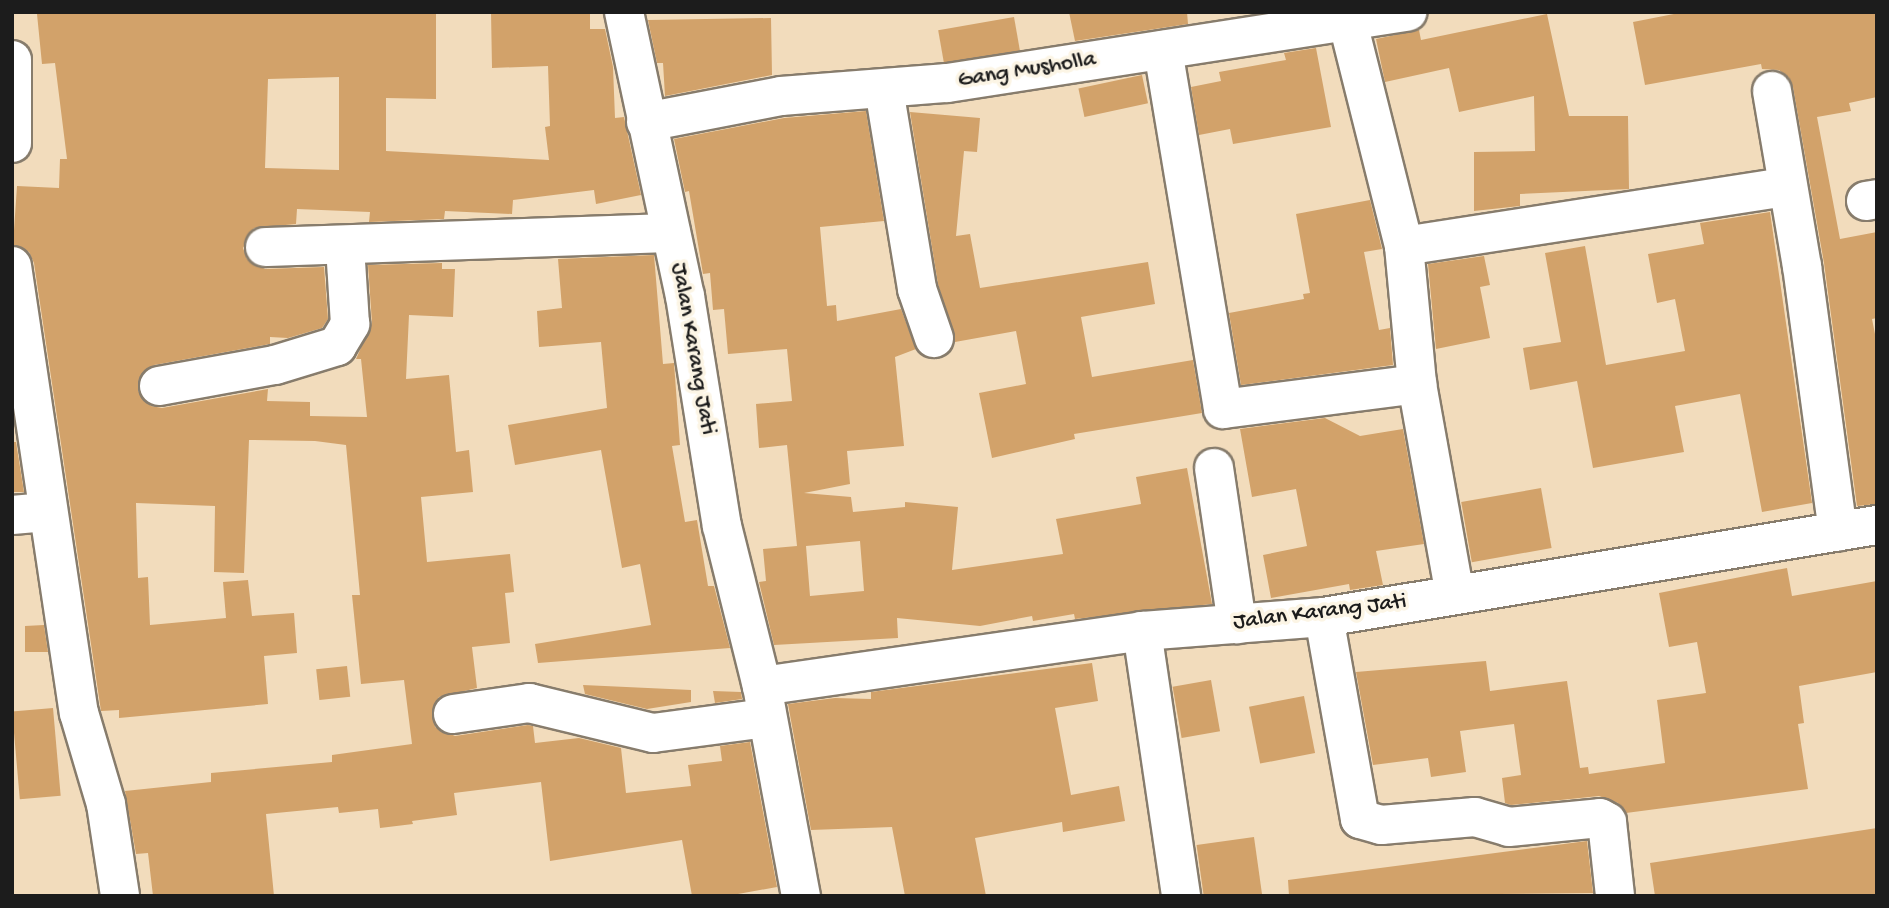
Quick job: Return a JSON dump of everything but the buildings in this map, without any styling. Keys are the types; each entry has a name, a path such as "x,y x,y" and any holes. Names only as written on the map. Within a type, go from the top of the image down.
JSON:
{"street":[{"name":"Jalan Karang Jati","path":"624,12 671,233 722,526 764,702 801,896"},
{"name":"Gang Musholla","path":"646,122 781,96 884,89 1348,23 1408,12"},
{"path":"1348,23 1404,246 1417,384 1455,595"},
{"path":"1163,50 1223,410 1417,384"},
{"path":"12,60 12,143"},
{"path":"884,89 917,289 934,338"},
{"path":"1772,91 1815,347 1838,532"},
{"path":"1404,246 1787,187"},
{"path":"265,247 671,233"},
{"path":"159,386 275,365 337,346 350,324 345,246"},
{"path":"12,266 30,513 79,713 106,804 120,896"},
{"path":"1214,468 1237,624"},
{"name":"Jalan Karang Jati","path":"764,702 1142,631 1324,617 1877,525"},
{"path":"1324,617 1360,819 1381,825 1475,817 1509,827 1600,818 1607,822 1615,896"},
{"path":"1142,631 1181,896"},
{"path":"453,714 529,703 653,733 764,702"}]}
